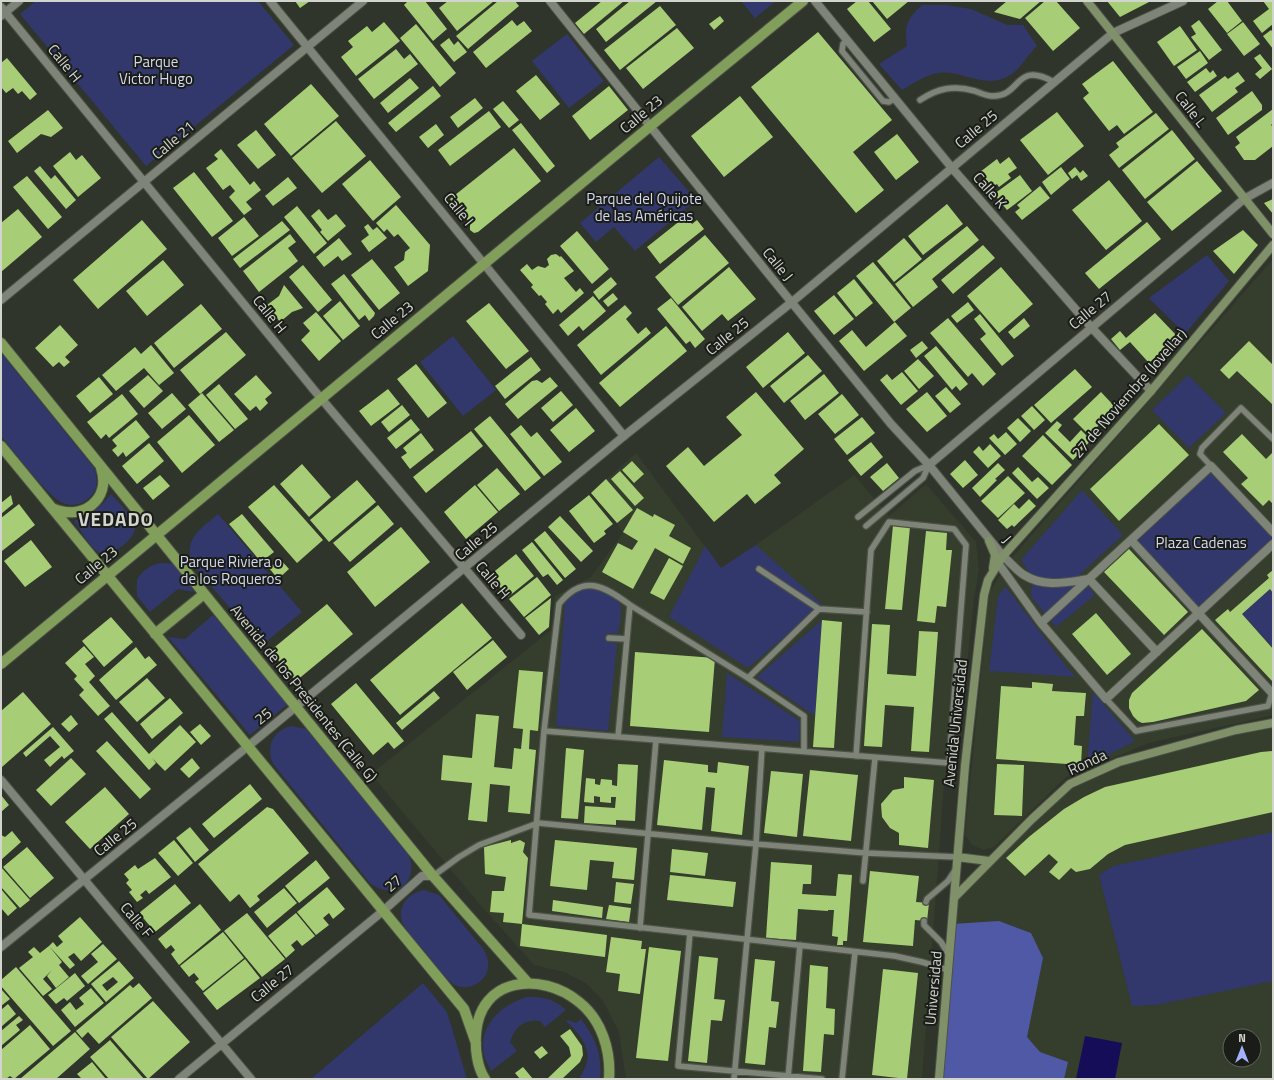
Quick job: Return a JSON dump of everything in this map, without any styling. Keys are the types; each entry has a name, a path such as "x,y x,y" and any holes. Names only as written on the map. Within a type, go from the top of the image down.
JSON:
{"main road":[{"name":"Calle 23","path":"1,664 484,263 803,1"},
{"name":"Calle L","path":"1087,1 1273,234"},
{"name":"27 de Noviembre (Jovellar)","path":"1001,560 1151,391 1273,245"},
{"name":"Avenida de los Presidentes (Calle G)","path":"1,343 433,876 528,983"},
{"path":"1,446 50,508 464,1009 476,1043"},
{"path":"50,508 60,512 72,514 83,511 92,506 99,496 103,486 104,474 100,464"},
{"path":"988,580 995,560 989,541"},
{"name":"Avenida Universidad","path":"954,898 958,838 975,659 984,594 988,580 1001,560"},
{"path":"155,634 204,594"},
{"name":"Ronda","path":"954,898 989,861 1070,784 1120,762 1236,730 1273,723"},
{"path":"958,838 962,850 974,859"},
{"path":"957,857 989,861"},
{"name":"Universidad","path":"939,1079 954,898"},
{"path":"485,1079 477,1057 476,1043 478,1018 486,1001 492,994 508,987 528,983 548,986 560,991 572,997 587,1010 601,1031 606,1044 609,1059 609,1079"}],"street":[{"path":"2,12 19,1"},
{"name":"Calle I","path":"270,1 624,436"},
{"name":"Calle 21","path":"1,300 363,1"},
{"name":"Calle J","path":"550,1 891,424 929,465 989,541"},
{"name":"Calle K","path":"815,1 952,168 1091,328 1151,391"},
{"name":"Calle 25","path":"296,706 624,436 792,302 1113,33 1183,1"},
{"name":"Calle H","path":"2,12 321,398 521,635"},
{"name":"Calle 27","path":"929,465 1244,199 1273,183"},
{"path":"1041,623 1211,466 1273,532"},
{"path":"1131,540 1272,693"},
{"name":"J","path":"989,541 1001,560"},
{"path":"1001,560 1041,623 1106,699 1273,544"},
{"path":"1001,560 1024,575 1043,583 1062,583 1089,579"},
{"path":"1089,579 1157,652"},
{"name":"25","path":"247,747 296,706"},
{"name":"Calle 25","path":"1,947 247,747"},
{"name":"Calle F","path":"1,780 251,1079"},
{"name":"27","path":"383,911 422,876 425,866"},
{"name":"27","path":"422,876 433,876"},
{"name":"Calle 27","path":"179,1079 383,911"}],"lane":[{"path":"920,100 933,92 947,87 966,88 992,97 1006,93 1023,78 1033,74 1041,75 1054,82"},
{"path":"1211,466 1200,454 1202,448 1241,408 1273,440"},
{"name":"Calle 27","path":"858,517 914,471 929,465"},
{"name":"Calle 27","path":"866,526 924,478 929,465"},
{"path":"544,731 875,758 949,763 966,545 954,529 889,522 871,550 856,756"},
{"path":"759,570 819,609 866,612"},
{"path":"804,752 804,716 748,678 614,594 596,585 581,585 567,594 559,604 544,731 530,915 895,956 948,970"},
{"path":"618,737 630,605"},
{"path":"748,678 819,609"},
{"path":"609,638 627,639"},
{"path":"1106,699 1136,731 1268,706 1272,693"},
{"path":"640,928 656,740"},
{"path":"734,1079 756,844 762,748"},
{"path":"863,881 875,758"},
{"path":"433,876 459,856 479,845 538,823 866,853 957,857"},
{"path":"926,902 927,899 948,881 956,869"},
{"path":"924,921 924,925 941,942 949,956"},
{"path":"690,934 678,1066 822,1079"},
{"path":"788,1077 800,945"},
{"path":"842,1079 855,952"}],"shaded area":[{"path":"1273,259 1273,715 1149,743 1066,777 994,847 983,850 972,845 965,835 989,593 1009,561"},
{"path":"636,453 721,568 756,545 854,475 889,516 926,484 976,542 979,569 974,599 953,785 944,785 922,1079 626,1079 619,1032 603,1001 586,983 564,972 534,965 477,901 371,774 551,630 555,596 591,577 623,533 617,523 591,493"},
{"path":"1273,723 1273,1079 948,1079 954,898 1070,784 1119,762"},
{"path":"999,921 1031,933 1043,958 1027,1037 1040,1052 1068,1062 1064,1079 939,1079 952,924"},
{"path":"1085,1036 1122,1043 1115,1079 1076,1079"}],"green space":[{"name":"Parque Victor Hugo","path":"36,1 258,1 294,45 146,166 20,14"},
{"path":"741,1 776,1 755,18"},
{"path":"922,5 946,5 971,9 1007,25 1023,25 1037,46 1018,69 1001,79 992,81 956,74 938,73 924,78 902,90 879,64 907,46 906,27 913,14"},
{"path":"567,34 604,81 569,108 532,61"},
{"name":"Parque del Quijote de las Américas","path":"659,157 696,200 635,251 614,227 596,242 580,223"},
{"path":"1207,255 1229,281 1185,334 1149,298"},
{"path":"453,336 496,390 463,416 420,362"},
{"path":"1,353 94,468 97,479 96,486 91,496 85,501 70,505 57,499 40,483 1,436"},
{"path":"1188,375 1226,413 1189,448 1152,410"},
{"name":"Plaza Cadenas","path":"1211,466 1273,532 1273,544 1199,613 1131,540"},
{"path":"1082,490 1123,535 1079,575 1095,595 1056,627 1031,597 1032,577 1021,560"},
{"path":"111,494 132,518 135,526 132,537 121,547 108,553 102,553 97,551 91,545 74,521 95,510"},
{"name":"Parque Riviera o de los Roqueros","path":"218,514 302,612 262,645 193,565 190,556 192,541 195,535"},
{"path":"756,545 822,604 748,668 669,617 705,546 721,568"},
{"path":"156,564 173,564 194,592 178,589 150,612 137,596 137,580 149,567"},
{"path":"1005,586 1076,677 989,671 998,597"},
{"path":"586,588 608,592 617,599 621,608 618,634 607,633 607,642 617,643 608,731 556,726 565,603 571,596"},
{"path":"1270,589 1273,593 1273,648 1242,614"},
{"path":"213,615 288,704 250,735 168,637 185,639"},
{"path":"822,620 815,716 757,677"},
{"path":"727,673 800,721 799,742 722,737"},
{"path":"1093,692 1135,741 1087,766"},
{"path":"291,726 306,729 408,854 411,864 411,873 403,886 396,890 388,890 379,888 370,883 274,765 270,752 272,741 284,728"},
{"path":"1273,832 1273,981 1156,1005 1132,1006 1099,875 1113,866"},
{"path":"424,890 439,895 484,950 488,960 488,969 483,979 478,983 471,986 461,987 450,982 405,928 401,918 402,907 408,898 413,894"},
{"path":"423,983 447,1012 467,1079 311,1079"},
{"path":"526,997 548,999 566,1010 545,1027 540,1021 529,1021 520,1025 514,1032 510,1042 517,1051 491,1071 486,1061 483,1044 488,1025 508,1005"},
{"path":"581,1019 591,1033 597,1047 600,1061 600,1079 582,1079 580,1077 585,1069 587,1061 586,1047 583,1040 566,1021 568,1020 576,1023"}],"building":[{"path":"295,1 310,1 300,8"},
{"path":"408,1 425,1 447,29 433,41 404,5"},
{"path":"448,1 494,1 457,31 439,8"},
{"path":"498,1 515,1 519,6 468,49 456,36"},
{"path":"602,1 624,1 584,34 575,23"},
{"path":"630,1 657,1 606,42 596,29"},
{"path":"857,1 868,1 891,29 874,42 847,9"},
{"path":"872,1 909,1 887,19"},
{"path":"1007,1 1041,1 1020,19 994,12"},
{"path":"1045,1 1056,1 1080,28 1053,51 1025,18"},
{"path":"1107,1 1151,1 1120,17"},
{"path":"1218,1 1227,1 1242,21 1227,33 1208,9"},
{"path":"1263,1 1273,1 1273,24 1262,33 1253,21 1269,9"},
{"path":"660,6 676,25 620,70 604,50"},
{"path":"720,16 724,21 714,30 709,24"},
{"path":"512,20 517,26 524,21 532,31 486,68 473,52"},
{"path":"1199,20 1222,50 1209,60 1191,37 1196,34 1191,26"},
{"path":"384,22 400,41 356,76 341,57 353,47 348,41 367,26 372,32"},
{"path":"1243,22 1260,44 1244,56 1227,34"},
{"path":"416,24 456,73 440,87 400,38"},
{"path":"1180,26 1197,50 1174,66 1157,42"},
{"path":"677,28 694,48 643,89 626,68"},
{"path":"1271,30 1273,32 1273,49 1263,36"},
{"path":"818,32 892,120 853,152 884,190 856,213 751,87"},
{"path":"449,38 454,45 458,41 467,52 454,62 440,45"},
{"path":"396,49 404,59 410,54 418,64 374,99 358,79"},
{"path":"1200,51 1208,63 1186,79 1177,67"},
{"path":"1260,54 1272,69 1260,79 1255,74 1262,68 1254,58"},
{"path":"7,58 37,94 30,100 22,91 18,94 13,88 6,93 1,87 1,63"},
{"path":"1113,61 1153,112 1124,134 1117,125 1109,131 1083,98 1089,93 1082,84"},
{"path":"1206,68 1210,73 1213,70 1217,76 1195,92 1187,82"},
{"path":"1238,72 1245,81 1235,88 1238,92 1212,112 1199,95 1225,76 1228,79"},
{"path":"536,75 560,104 540,120 516,91"},
{"path":"410,78 419,88 388,113 380,103"},
{"path":"311,84 339,116 291,156 264,124"},
{"path":"433,86 441,96 396,132 388,123"},
{"path":"609,86 628,110 590,140 572,116"},
{"path":"1252,91 1262,105 1262,110 1228,135 1216,118"},
{"path":"740,96 773,137 724,177 691,136"},
{"path":"475,98 483,108 458,128 450,117"},
{"path":"503,101 519,120 509,128 493,109"},
{"path":"1273,109 1273,123 1271,125 1273,127 1273,146 1255,160 1244,160 1235,147 1240,143 1236,137"},
{"path":"48,110 63,128 51,137 41,134 17,153 8,141"},
{"path":"489,111 501,127 450,166 438,150"},
{"path":"1057,112 1084,146 1048,175 1020,140"},
{"path":"1156,113 1169,129 1119,168 1109,155 1119,147 1116,143"},
{"path":"336,121 366,156 322,193 292,158"},
{"path":"521,123 555,166 547,173 512,130"},
{"path":"436,124 444,135 428,148 419,137"},
{"path":"256,130 276,155 258,169 237,145"},
{"path":"1172,130 1195,159 1145,199 1122,170"},
{"path":"897,134 919,162 896,180 874,152"},
{"path":"514,148 541,181 478,232 474,233 470,230 470,223 450,199"},
{"path":"221,149 250,185 254,181 261,190 246,202 252,209 244,215 229,197 235,191 230,185 223,190 206,168 218,159 214,155"},
{"path":"70,152 76,160 82,155 101,178 78,197 53,166"},
{"path":"1009,157 1017,168 1008,174 1011,178 999,187 997,184 992,187 980,172 997,159 1000,164"},
{"path":"370,160 401,197 373,221 342,184"},
{"path":"1197,161 1222,191 1172,231 1147,202"},
{"path":"40,166 51,179 55,175 76,200 66,209 34,171"},
{"path":"1061,167 1070,179 1051,195 1042,182"},
{"path":"1075,167 1080,173 1083,170 1088,176 1081,181 1077,175 1072,179 1068,173"},
{"path":"194,172 233,221 212,237 173,188"},
{"path":"1020,175 1032,191 1007,210 994,194"},
{"path":"27,176 62,217 48,229 13,187"},
{"path":"288,177 297,188 273,206 265,196"},
{"path":"1109,180 1142,221 1106,250 1072,210"},
{"path":"1040,186 1050,198 1022,220 1015,212 1020,208 1017,205"},
{"path":"1273,199 1273,214 1264,203"},
{"path":"947,204 963,224 923,255 908,236"},
{"path":"396,205 430,245 428,271 408,286 394,267 404,260 405,252 410,248 398,234 394,237 387,229 384,232 376,223"},
{"path":"297,206 327,243 314,254 284,217"},
{"path":"18,209 42,237 1,272 1,223"},
{"path":"319,209 328,220 336,214 346,226 328,241 320,232 322,230 311,216"},
{"path":"686,216 692,224 697,220 704,229 660,264 647,247"},
{"path":"244,217 259,236 232,256 218,238"},
{"path":"142,220 167,249 98,309 73,280"},
{"path":"282,221 290,230 240,268 233,259"},
{"path":"1147,222 1161,239 1099,289 1085,273"},
{"path":"368,224 373,230 377,227 387,238 369,252 361,241 369,235 364,227"},
{"path":"967,226 979,240 932,279 938,287 913,307 895,284"},
{"path":"1243,230 1258,245 1234,274 1213,251"},
{"path":"577,231 609,269 592,284 560,246"},
{"path":"290,234 296,242 288,248 298,261 259,292 243,271"},
{"path":"705,235 729,263 678,305 655,277"},
{"path":"339,238 352,254 342,261 338,256 324,267 316,257"},
{"path":"904,238 922,259 894,282 877,261"},
{"path":"983,245 995,258 953,294 941,280"},
{"path":"556,254 560,257 561,256 574,271 564,278 576,292 580,288 584,293 561,313 558,309 553,314 545,304 547,302 531,287 533,285 520,270 527,264 532,270 538,266 545,268 549,265 547,259 551,255"},
{"path":"372,259 400,293 379,310 351,275"},
{"path":"163,260 184,285 147,316 126,291"},
{"path":"873,262 911,308 894,322 856,276"},
{"path":"303,265 332,300 318,312 289,277"},
{"path":"729,267 756,299 728,321 722,314 702,331 682,307"},
{"path":"1001,267 1033,304 999,333 967,296"},
{"path":"344,274 375,313 369,321 365,315 359,320 331,284"},
{"path":"611,277 617,284 599,300 593,292"},
{"path":"854,279 873,303 856,317 837,293"},
{"path":"284,285 303,308 292,312 280,322 267,305 279,296"},
{"path":"613,293 618,299 608,307 603,301"},
{"path":"834,295 854,319 834,335 814,311"},
{"path":"593,296 606,311 583,331 579,326 568,336 559,325"},
{"path":"671,298 705,339 695,348 690,341 686,344 657,309"},
{"path":"340,301 360,326 343,340 323,316"},
{"path":"968,302 974,310 957,323 951,316"},
{"path":"489,303 529,351 506,369 466,321"},
{"path":"201,304 222,329 174,368 154,343"},
{"path":"625,305 632,313 626,319 638,334 646,327 651,333 601,375 577,345"},
{"path":"316,312 341,341 319,361 301,340 310,331 303,323"},
{"path":"1155,313 1178,337 1149,363 1130,342 1120,350 1111,339 1120,331 1126,338"},
{"path":"980,314 1014,356 1002,366 980,339 986,334 974,319"},
{"path":"948,318 996,374 983,386 972,373 968,377 930,333"},
{"path":"1024,318 1030,326 1014,339 1008,332"},
{"path":"895,322 907,336 864,371 839,341 852,330 866,347"},
{"path":"60,325 78,345 65,357 70,362 64,367 59,362 53,367 35,348"},
{"path":"666,326 687,351 620,407 599,383"},
{"path":"226,332 246,355 200,394 180,370"},
{"path":"788,332 805,353 763,388 746,367"},
{"path":"922,341 928,348 916,358 910,350"},
{"path":"1249,341 1273,365 1273,405 1237,371 1229,379 1220,370"},
{"path":"151,345 174,373 159,385 144,368 116,391 102,375 135,347 141,354"},
{"path":"936,346 968,384 960,391 956,386 952,390 924,356"},
{"path":"808,355 822,371 784,403 770,386"},
{"path":"531,357 541,370 505,399 495,386"},
{"path":"918,359 934,376 919,389 904,371"},
{"path":"416,364 447,403 428,418 397,379"},
{"path":"1075,369 1092,387 1051,423 1034,405"},
{"path":"902,372 918,391 901,405 880,380 887,374 892,380"},
{"path":"824,374 839,393 805,420 790,401"},
{"path":"148,375 163,391 144,408 129,391"},
{"path":"256,375 272,393 265,399 268,403 260,411 256,406 250,411 234,394"},
{"path":"99,377 113,394 90,413 76,396"},
{"path":"550,377 558,386 518,419 505,404 532,381 537,380 542,383"},
{"path":"219,384 248,419 235,429 206,395"},
{"path":"946,387 961,404 950,413 935,396"},
{"path":"388,389 400,404 371,426 359,411"},
{"path":"561,391 573,405 553,422 541,408"},
{"path":"756,392 804,449 774,475 781,483 755,504 747,494 714,522 666,466 688,447 704,466 742,435 726,417"},
{"path":"927,392 947,416 927,432 906,409"},
{"path":"1101,392 1116,408 1089,435 1073,419"},
{"path":"172,393 186,409 162,429 148,413"},
{"path":"202,393 234,430 219,442 188,405"},
{"path":"122,394 138,414 109,438 106,434 101,439 87,422"},
{"path":"842,394 859,415 835,434 818,414"},
{"path":"402,405 410,415 389,432 381,422"},
{"path":"1032,406 1045,420 1034,430 1021,416"},
{"path":"576,408 595,431 569,452 550,430"},
{"path":"189,415 215,445 182,473 157,442"},
{"path":"490,416 541,478 525,491 474,429"},
{"path":"862,417 875,433 847,455 834,439"},
{"path":"1018,418 1031,431 1020,442 1007,428"},
{"path":"411,419 420,430 396,449 387,438"},
{"path":"136,420 150,437 126,457 123,452 118,457 112,450 117,446 112,440"},
{"path":"1057,421 1062,425 1058,430 1070,442 1081,430 1091,440 1073,460 1045,433"},
{"path":"1159,424 1189,455 1119,521 1090,489"},
{"path":"521,425 531,437 537,432 562,462 544,476 510,434"},
{"path":"471,431 483,446 426,493 413,477"},
{"path":"1006,432 1017,444 1005,455 989,438 994,434 998,439"},
{"path":"421,433 434,450 410,469 401,457 407,453 403,448"},
{"path":"1242,434 1266,459 1272,453 1273,454 1273,504 1269,500 1263,506 1241,484 1248,478 1223,452"},
{"path":"1043,435 1072,465 1052,485 1022,456"},
{"path":"871,442 883,457 861,476 848,460"},
{"path":"149,443 164,461 137,484 122,466"},
{"path":"990,444 1001,456 988,468 973,452 979,446 983,451"},
{"path":"965,460 978,475 963,488 950,474"},
{"path":"632,461 644,474 634,483 622,470"},
{"path":"887,463 899,478 883,491 870,477"},
{"path":"998,463 1005,470 995,479 997,480 980,497 972,488"},
{"path":"302,464 331,497 309,517 280,484"},
{"path":"1018,467 1032,482 1038,477 1049,488 1037,499 1012,473"},
{"path":"497,468 520,494 499,511 477,485"},
{"path":"620,471 644,498 635,506 611,479"},
{"path":"160,475 170,486 153,500 143,488"},
{"path":"1008,476 1025,493 998,518 981,501"},
{"path":"606,479 633,510 617,523 591,493"},
{"path":"357,480 376,502 329,542 310,520"},
{"path":"274,485 323,540 297,563 248,507"},
{"path":"475,485 498,512 466,539 444,512"},
{"path":"11,495 13,504 1,514 1,503"},
{"path":"589,495 613,524 604,531 606,534 594,543 569,511"},
{"path":"1029,499 1036,506 1014,527 1012,525 1007,529 998,520 1014,504 1019,509"},
{"path":"19,504 35,525 2,551 1,518"},
{"path":"378,505 394,524 350,562 333,543"},
{"path":"637,508 653,517 654,514 675,525 669,536 691,548 683,564 655,548 633,589 602,572 618,543 632,550 638,541 623,532"},
{"path":"242,514 274,552 261,562 229,524"},
{"path":"560,516 593,551 581,562 548,527"},
{"path":"893,525 910,527 902,610 885,609"},
{"path":"401,527 430,562 375,607 347,572"},
{"path":"545,531 576,569 565,578 534,540"},
{"path":"926,531 947,533 946,550 952,550 946,607 937,606 935,623 917,621"},
{"path":"31,540 52,567 25,587 4,561"},
{"path":"532,542 563,580 557,585 548,574 543,577 522,550"},
{"path":"1129,549 1188,612 1164,635 1104,572"},
{"path":"516,554 534,576 508,597 490,575"},
{"path":"669,558 683,566 664,600 650,593"},
{"path":"280,559 289,569 278,579 269,568"},
{"path":"1273,570 1273,593 1270,589 1242,614 1273,649 1272,681 1215,620 1228,609 1230,612 1269,578 1267,575"},
{"path":"537,577 551,595 524,617 509,599"},
{"path":"551,598 549,627 539,635 525,618"},
{"path":"462,603 492,638 400,715 370,680"},
{"path":"327,604 353,634 296,681 270,651"},
{"path":"1096,613 1131,654 1107,675 1072,634"},
{"path":"111,617 133,642 104,667 82,641"},
{"path":"822,620 842,622 834,748 813,747"},
{"path":"872,624 890,625 887,674 916,676 919,631 938,632 929,752 911,751 914,707 885,705 882,747 864,746"},
{"path":"1202,629 1259,690 1246,701 1153,722 1142,723 1138,721 1133,716 1129,708 1129,700 1132,693"},
{"path":"493,640 507,657 467,690 453,672"},
{"path":"84,646 94,657 85,664 95,676 89,682 110,706 98,716 79,695 84,690 74,679 77,676 65,663"},
{"path":"136,647 145,659 149,656 157,665 116,700 99,680"},
{"path":"635,652 715,658 709,732 630,726"},
{"path":"519,670 543,672 538,731 530,730 529,749 536,750 530,814 508,812 510,786 490,784 487,822 468,820 472,783 441,780 443,755 472,758 476,714 499,716 494,767 512,769 514,748 521,749 523,729 513,728"},
{"path":"147,678 165,698 137,722 119,702"},
{"path":"1032,682 1053,684 1052,691 1086,693 1084,716 1076,716 1074,745 1082,746 1081,765 996,759 1001,686 1032,688"},
{"path":"356,683 404,741 394,749 388,742 373,755 331,704"},
{"path":"434,691 440,698 402,730 396,723"},
{"path":"23,692 51,724 2,767 1,711"},
{"path":"170,698 183,713 152,739 140,724"},
{"path":"112,712 149,754 180,725 196,742 165,771 152,758 156,763 149,770 104,719"},
{"path":"71,715 78,724 69,732 61,724"},
{"path":"200,724 211,736 201,745 190,732"},
{"path":"53,727 74,751 64,759 62,756 50,767 44,760 60,747 50,736 26,757 23,753"},
{"path":"107,741 151,789 140,799 96,751"},
{"path":"566,748 584,750 578,819 561,818"},
{"path":"1273,751 1273,812 1125,845 1108,854 1090,869 1076,872 1071,868 1059,880 1049,872 1058,862 1049,854 1025,876 1006,858 1030,836 1064,809 1105,787 1261,752"},
{"path":"71,758 86,774 51,806 36,790"},
{"path":"192,758 200,768 189,778 180,769"},
{"path":"664,760 708,765 708,772 717,773 718,762 749,766 742,835 711,831 715,788 706,787 702,830 657,825"},
{"path":"618,764 638,765 635,821 616,820 616,825 584,823 585,806 615,808 616,797 611,797 611,803 600,802 600,797 594,796 594,803 584,802 586,778 595,779 595,784 600,785 601,779 612,780 612,785 617,786"},
{"path":"997,764 1024,765 1022,816 994,815"},
{"path":"810,770 858,775 851,841 803,836"},
{"path":"771,771 803,774 797,837 764,833"},
{"path":"904,777 934,780 928,848 899,845 899,833 890,828 882,817 881,804 893,790 904,788"},
{"path":"250,784 262,799 214,838 202,824"},
{"path":"105,787 129,814 90,849 65,822"},
{"path":"1,795 9,805 1,812"},
{"path":"267,807 273,809 309,853 257,896 260,900 250,908 239,894 230,902 198,864"},
{"path":"190,827 209,850 195,862 176,838"},
{"path":"12,831 21,842 1,860 1,835 5,837"},
{"path":"174,840 193,863 178,876 158,853"},
{"path":"511,840 511,843 520,840 525,843 523,852 528,858 522,924 503,922 504,913 490,912 492,891 504,891 506,877 485,874 484,847"},
{"path":"555,840 637,848 634,880 612,878 614,862 590,860 587,890 550,886"},
{"path":"27,847 54,878 30,898 3,867"},
{"path":"672,849 708,853 705,876 670,872"},
{"path":"155,858 171,877 149,894 146,890 140,895 143,898 137,902 129,892 132,890 126,883 129,880 124,874 135,865 138,869"},
{"path":"316,860 330,878 299,903 285,886"},
{"path":"771,862 812,865 811,884 803,884 802,894 836,896 838,874 852,875 847,941 843,941 843,945 837,945 838,937 832,936 834,910 798,909 796,940 766,938"},
{"path":"1,867 30,900 20,908 1,887"},
{"path":"870,871 919,876 916,902 929,903 927,921 915,920 913,946 863,942"},
{"path":"670,875 736,882 733,907 667,900"},
{"path":"616,882 634,884 631,904 614,902"},
{"path":"175,884 191,903 155,932 139,913"},
{"path":"327,887 345,909 333,919 329,913 323,918 329,925 316,935 297,912"},
{"path":"284,888 297,903 267,928 254,912"},
{"path":"1,889 17,908 8,916 1,908"},
{"path":"553,900 603,907 602,918 552,911"},
{"path":"200,904 221,930 179,965 171,954 175,950 171,945 166,949 158,939"},
{"path":"609,905 631,908 629,922 606,919"},
{"path":"247,913 285,959 262,977 224,931"},
{"path":"296,913 315,936 302,946 297,940 291,945 295,950 286,958 268,936"},
{"path":"80,917 102,942 81,961 74,953 68,957 75,965 70,969 49,946 53,942 57,947 63,942 58,936"},
{"path":"522,924 607,935 605,957 520,946"},
{"path":"223,932 244,958 203,991 195,982 199,979 194,973 189,977 180,966"},
{"path":"611,937 642,941 641,949 646,949 640,994 618,991 620,974 606,972"},
{"path":"103,944 117,959 88,984 81,976 98,962 91,954"},
{"path":"49,946 62,962 59,965 69,977 56,988 47,976 52,970 43,979 52,989 43,996 19,968 33,957 28,952 34,947 40,953"},
{"path":"649,947 681,951 668,1061 636,1058"},
{"path":"699,956 718,958 714,999 725,1000 722,1021 711,1020 707,1063 688,1061"},
{"path":"245,959 260,978 217,1010 203,993"},
{"path":"755,959 775,961 771,1001 779,1002 776,1028 769,1027 765,1065 745,1063"},
{"path":"119,961 134,978 106,1002 91,984","holes":["113,977 118,982 107,991 102,985"]},
{"path":"810,965 828,967 826,1008 835,1009 834,1035 824,1034 821,1072 803,1071"},
{"path":"16,967 71,1031 53,1046 1,986 1,980"},
{"path":"883,969 918,973 907,1079 872,1075"},
{"path":"75,973 85,986 67,1001 64,998 56,1004 48,995"},
{"path":"139,983 152,998 99,1044 88,1032 82,1038 76,1031 130,985 133,988"},
{"path":"91,988 104,1003 75,1027 61,1010 70,1002 76,1010 84,1004 79,998"},
{"path":"1,989 10,999 1,1006"},
{"path":"153,1001 190,1042 148,1079 111,1037"},
{"path":"8,1004 16,1014 1,1027 1,1010"},
{"path":"19,1016 23,1020 16,1025 20,1030 1,1046 1,1031"},
{"path":"30,1025 50,1049 14,1079 10,1076 6,1079 1,1079 1,1050"},
{"path":"570,1029 582,1046 583,1055 580,1062 562,1079 547,1079 571,1056 569,1047 560,1036"},
{"path":"75,1032 90,1049 56,1079 20,1079"},
{"path":"110,1040 144,1079 109,1079 90,1057"},
{"path":"542,1046 548,1053 540,1059 534,1052"},
{"path":"92,1062 106,1079 82,1079 77,1074"},
{"path":"523,1067 533,1079 520,1079 515,1073"}],"district":[{"name":"VEDADO","path":"116,518"}]}
